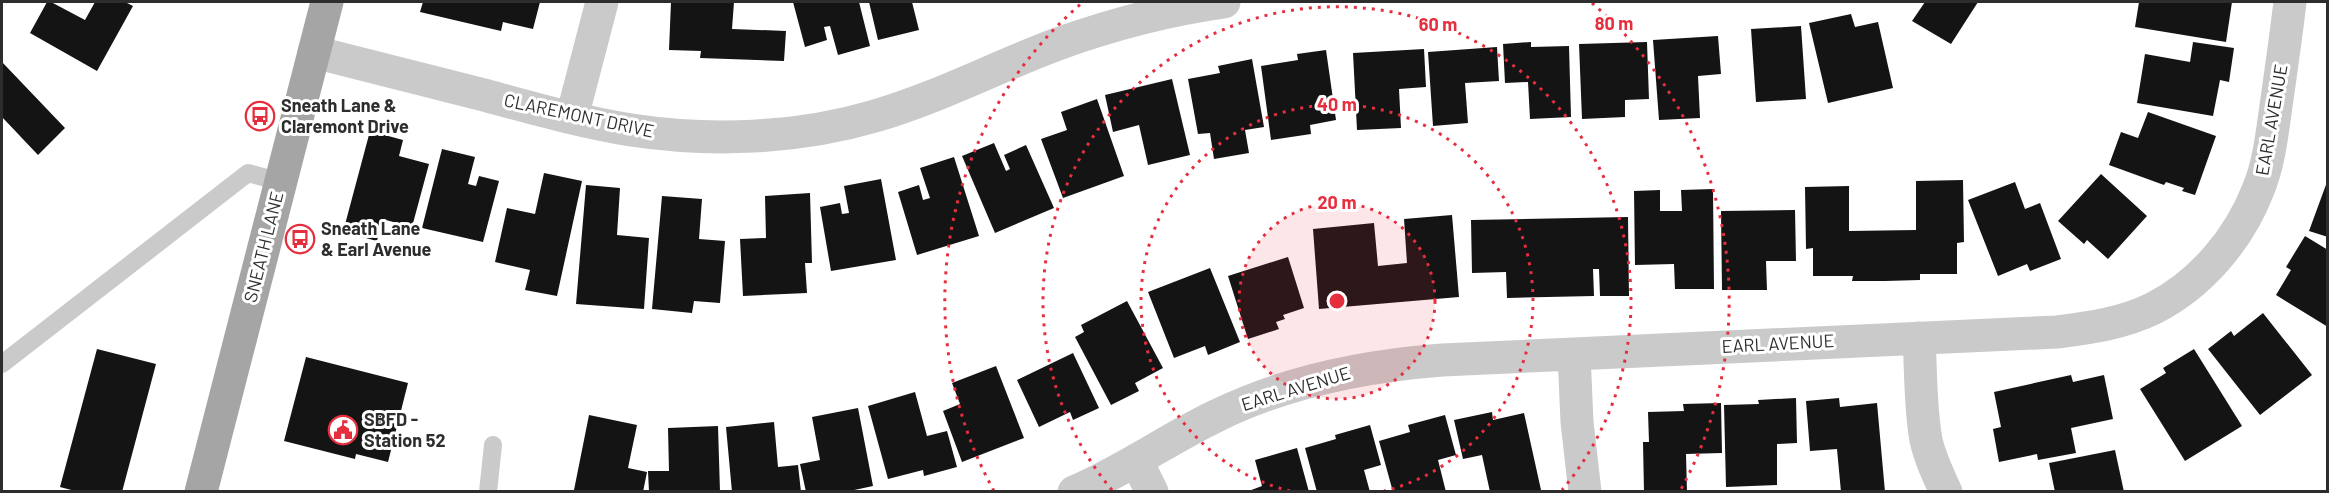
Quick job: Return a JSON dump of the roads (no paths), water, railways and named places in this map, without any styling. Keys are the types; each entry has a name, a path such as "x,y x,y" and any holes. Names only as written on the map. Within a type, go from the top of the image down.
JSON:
{"main road":[{"name":"SNEATH LANE","path":"204,491 327,2"}],"street":[{"path":"572,117 602,2"},
{"name":"CLAREMONT DRIVE","path":"314,52 572,117 656,133 714,136 777,134 837,125 908,106 943,94 1142,10 1224,2"},
{"name":"EARL AVENUE","path":"1074,492 1216,416 1249,401 1282,389 1379,366 1421,361 2057,332 2109,324 2155,308 2197,278 2216,260 2233,237 2259,189 2271,137 2290,2"},
{"path":"1919,338 1926,441 1934,467 1946,492"},
{"path":"1574,354 1578,433 1585,492"},
{"path":"1136,460 1152,492"}],"lane":[{"path":"2,364 248,173 281,182"},
{"path":"488,492 493,445"}],"place":[{"name":"Sneath Lane & Claremont Drive","path":"260,116"},
{"name":"Sneath Lane & Earl Avenue","path":"300,239"},
{"name":"SBFD - Station 52","path":"343,430"}]}
